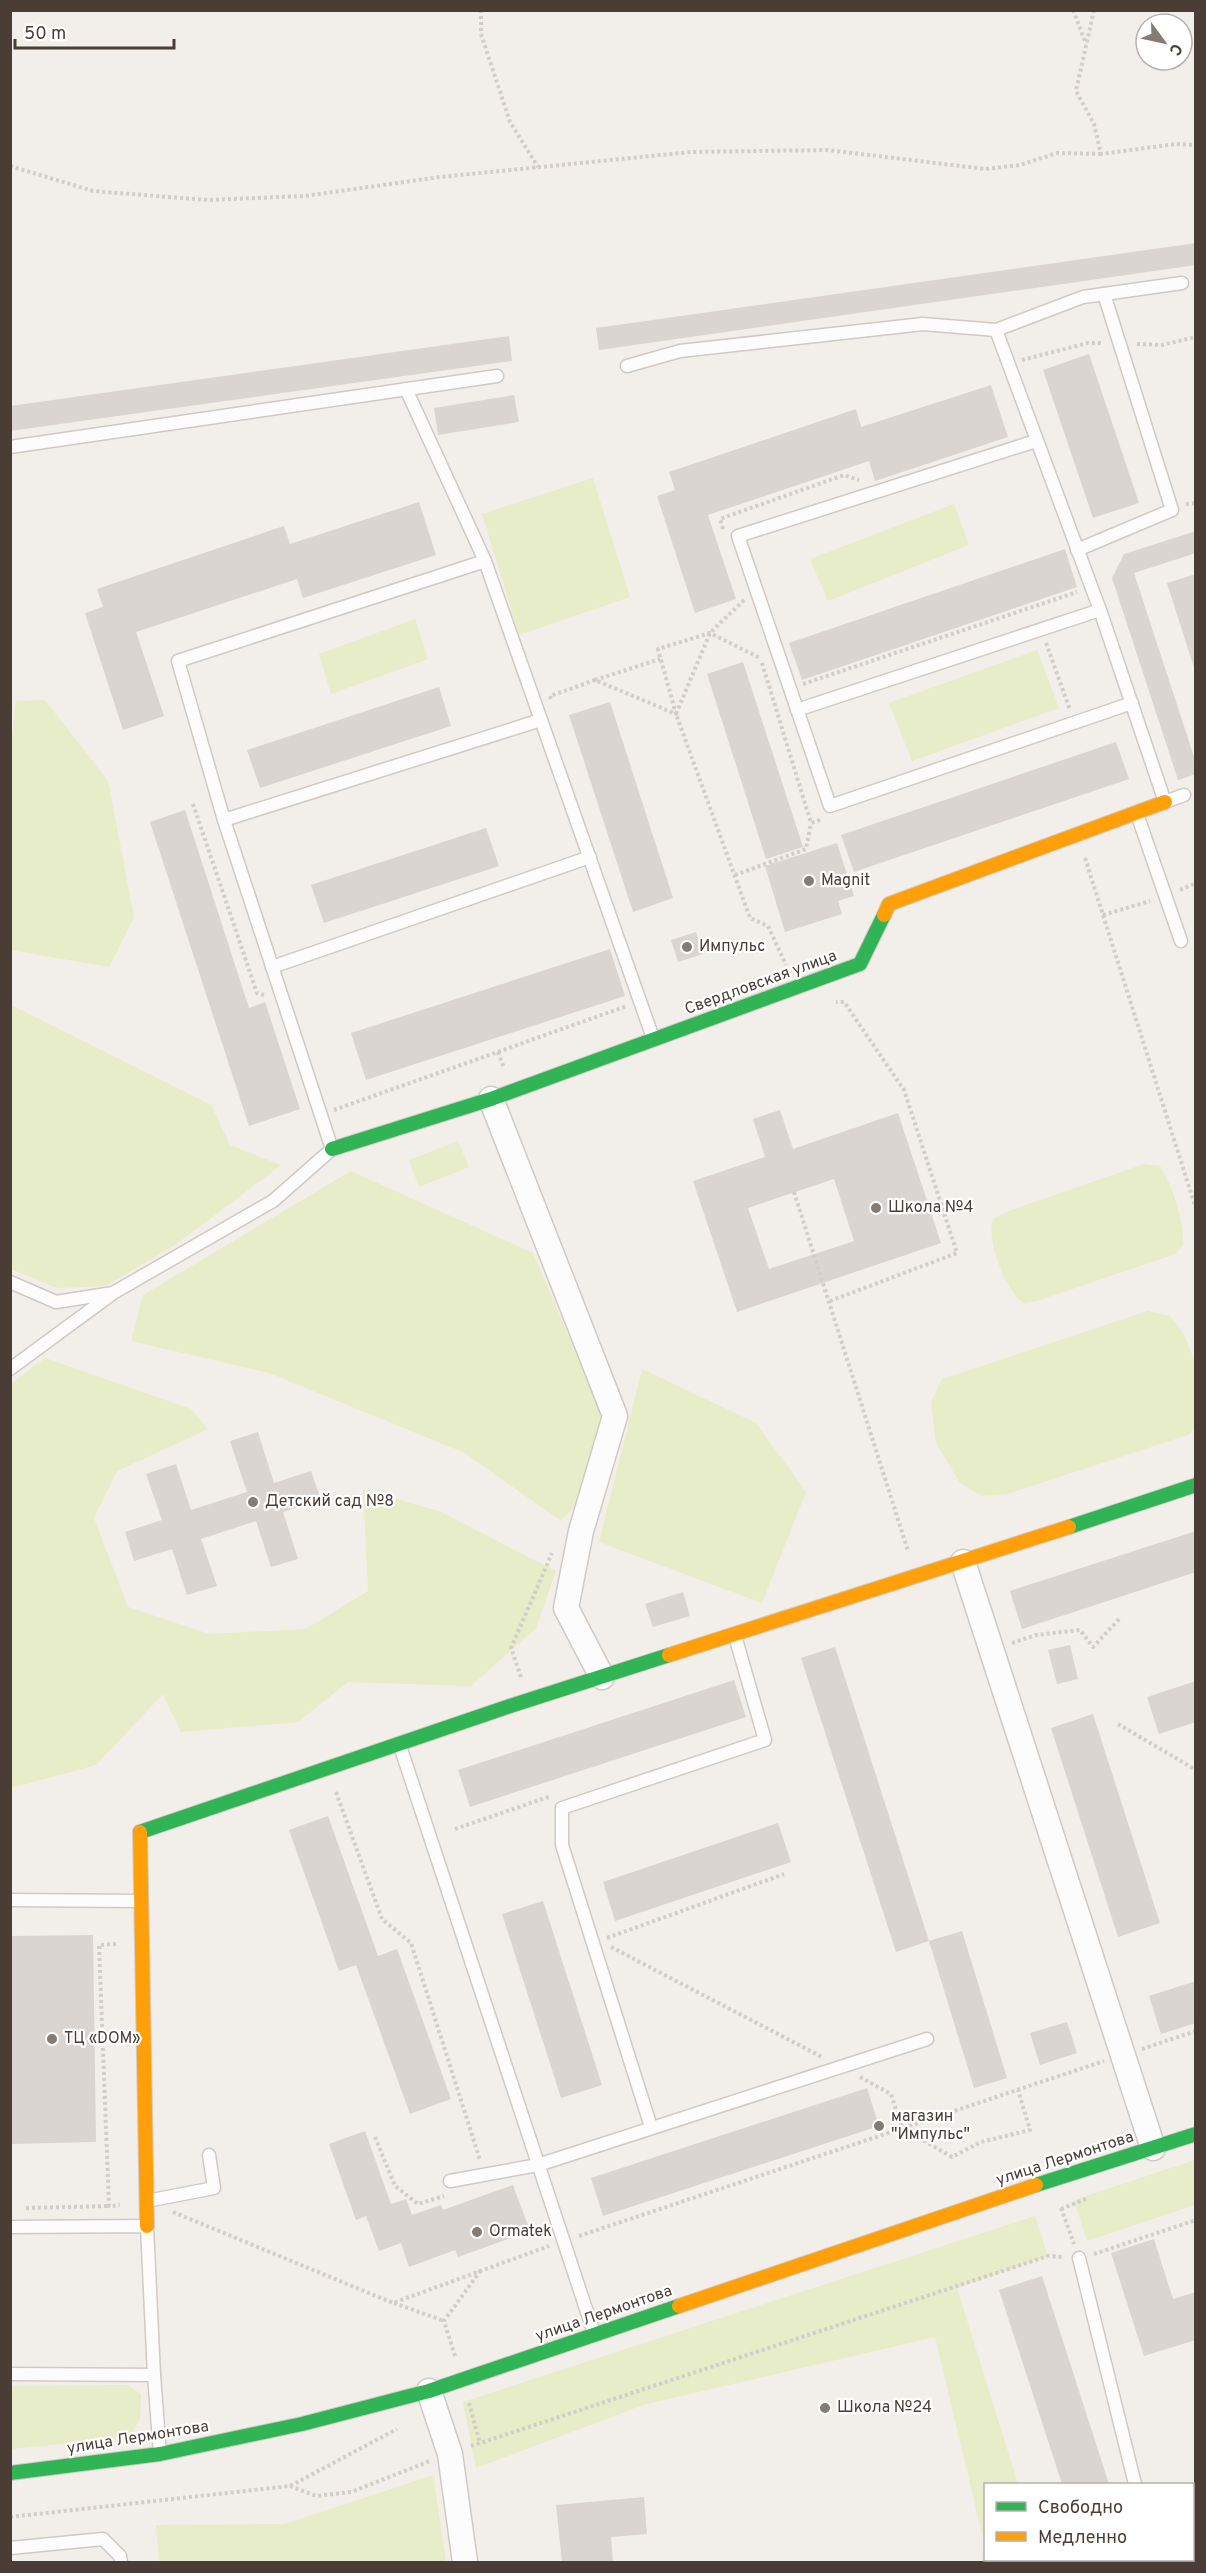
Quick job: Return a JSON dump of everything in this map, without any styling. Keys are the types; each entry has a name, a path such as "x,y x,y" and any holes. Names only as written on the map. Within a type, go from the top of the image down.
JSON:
{"street":[{"name":"Свердловская улица","path":"332,1149 491,1099 860,964 889,904 1165,802"},
{"path":"491,1099 615,1416 581,1531 566,1608 602,1677"},
{"path":"147,2226 140,1832 510,1706 963,1562 1196,1485"},
{"path":"963,1562 1154,2148"},
{"name":"улица Лермонтова","path":"10,2474 160,2454 302,2424 429,2391 1050,2180 1196,2134"},
{"path":"429,2391 450,2454 465,2562"}],"lane":[{"path":"627,366 680,351 923,324 996,330 1083,297 1182,283"},
{"path":"1077,550 1172,510 1104,294"},
{"path":"996,330 1100,610 1165,802 1184,795"},
{"path":"10,447 497,376"},
{"path":"406,389 485,561 654,1039"},
{"path":"1036,441 738,536 830,806 1131,704"},
{"path":"10,1369 113,1293 273,1201 332,1149 224,820 178,661 485,561"},
{"path":"797,710 1100,610"},
{"path":"224,820 541,720"},
{"path":"1136,813 1181,941"},
{"path":"272,967 590,857"},
{"path":"10,1282 56,1302 113,1293"},
{"path":"651,2127 562,1845 562,1808 765,1740 735,1635"},
{"path":"399,1744 595,2334"},
{"path":"10,1900 141,1901"},
{"path":"450,2181 538,2165 927,2039"},
{"path":"146,2201 213,2188 208,2155"},
{"path":"10,2227 147,2226 160,2454"},
{"path":"1079,2258 1135,2483"},
{"path":"10,2374 154,2375"},
{"path":"10,2548 103,2540 120,2556 121,2562"}],"path":[{"path":"481,10 481,34 510,122 538,167"},
{"path":"1073,10 1086,45"},
{"path":"1094,10 1076,91 1094,124 1101,154"},
{"path":"10,166 93,191 207,200 305,196 440,177 691,152 827,150 986,169 1020,165 1057,153 1101,154 1176,144 1196,145"},
{"path":"1088,343 1162,345 1196,337"},
{"path":"771,695 1084,589"},
{"path":"744,600 710,633 676,714 750,918 768,926 790,973"},
{"path":"1033,606 1075,723"},
{"path":"595,680 660,659"},
{"path":"735,875 806,849 810,824"},
{"path":"1083,850 1196,1209"},
{"path":"830,1301 957,1253 904,1090 844,1002 834,1002"},
{"path":"498,1052 505,1073"},
{"path":"794,1192 911,1560"},
{"path":"991,1650 1036,1635 1080,1630 1093,1647 1121,1617"},
{"path":"1118,1724 1196,1770"},
{"path":"333,1783 382,1919 411,1943 485,2175"},
{"path":"455,1829 555,1795"},
{"path":"784,1874 600,1941 891,2094 902,2128 952,2157 981,2142 1030,2130 1018,2090"},
{"path":"109,2206 99,1945 118,1944"},
{"path":"393,2303 564,2241 1196,2031"},
{"path":"375,2138 395,2187 418,2204 448,2194"},
{"path":"21,2208 109,2206 146,2201 393,2303 444,2321"},
{"path":"1059,2204 1079,2258"},
{"path":"290,2486 316,2496 351,2492 480,2443 1048,2256 1079,2258 1196,2220"},
{"path":"547,2236 550,2246"},
{"path":"444,2321 481,2270"},
{"path":"444,2321 451,2343"},
{"path":"469,2401 480,2443"},
{"path":"10,2517 290,2486 404,2425"}],"green space":[{"path":"593,478 630,597 519,635 482,514"},
{"path":"954,504 969,545 828,601 810,559"},
{"path":"415,619 428,659 331,694 319,654"},
{"path":"1037,650 1059,708 912,761 889,703"},
{"path":"45,700 108,781 134,917 109,967 11,950 10,754 16,701"},
{"path":"11,1005 211,1105 230,1145 281,1165 178,1243 106,1286 57,1288 11,1269"},
{"path":"458,1141 469,1167 419,1187 409,1160"},
{"path":"1144,1164 1160,1166 1170,1184 1177,1204 1183,1245 1175,1254 1037,1301 1023,1303 1010,1287 999,1264 992,1239 993,1219 1006,1212"},
{"path":"351,1171 533,1253 603,1416 576,1505 561,1521 465,1453 269,1373 131,1341 143,1295"},
{"path":"1148,1311 1170,1316 1183,1333 1195,1361 1195,1429 1188,1435 1007,1494 982,1496 960,1483 936,1443 931,1403 942,1379"},
{"path":"45,1358 191,1409 208,1429 117,1471 94,1518 128,1607 209,1634 306,1629 368,1591 363,1490 439,1511 556,1571 536,1628 471,1686 348,1682 298,1722 181,1732 163,1694 96,1765 11,1788 11,1384"},
{"path":"642,1369 756,1423 806,1492 762,1603 599,1542"},
{"path":"1195,2160 1195,2205 1087,2241 1074,2200"},
{"path":"1035,2216 1048,2256 957,2288 1018,2483 984,2483 984,2542 935,2337 643,2405 476,2468 463,2402"},
{"path":"127,2385 141,2394 140,2419 131,2434 112,2439 11,2449 11,2386"},
{"path":"433,2475 446,2562 159,2562 156,2525 285,2524"},
{"path":"984,2542 984,2561 1028,2561 1028,2562 982,2562"}],"building":[{"path":"1196,243 1196,265 599,350 596,328"},
{"path":"509,336 512,361 10,431 10,406"},
{"path":"1089,354 1139,503 1093,518 1043,370"},
{"path":"991,385 1008,437 875,481 869,461 708,515 736,599 695,613 657,496 675,490 669,472 856,409 861,427"},
{"path":"514,395 519,422 438,435 434,408"},
{"path":"419,502 436,555 303,598 297,579 136,632 164,716 123,730 85,613 103,607 97,589 284,526 290,544"},
{"path":"1196,531 1196,553 1134,573 1196,763 1196,774 1178,780 1112,578 1124,554"},
{"path":"1065,549 1077,587 802,680 789,643"},
{"path":"1196,574 1196,671 1195,671 1167,583"},
{"path":"743,662 803,847 766,859 707,674"},
{"path":"439,687 451,726 260,788 247,750"},
{"path":"610,702 673,898 633,912 569,715"},
{"path":"1116,742 1129,779 854,872 841,835"},
{"path":"185,810 249,1008 265,1002 300,1109 249,1126 150,822"},
{"path":"486,828 499,866 324,923 311,885"},
{"name":"Magnit","path":"837,843 854,896 838,901 842,914 785,932 765,866"},
{"name":"Импульс","path":"696,932 703,954 678,962 671,940"},
{"path":"610,949 625,996 366,1080 351,1033"},
{"path":"780,1110 793,1149 898,1113 941,1243 737,1312 693,1181 765,1157 753,1119","holes":["834,1179 854,1241 769,1269 748,1208"]},
{"path":"258,1432 274,1483 311,1471 321,1500 283,1512 298,1559 271,1567 256,1521 201,1539 217,1586 187,1595 172,1549 134,1561 125,1532 162,1520 146,1474 176,1464 191,1510 247,1492 230,1441"},
{"path":"1196,1531 1196,1572 1022,1629 1010,1591"},
{"path":"683,1592 690,1616 653,1627 645,1604"},
{"path":"1070,1645 1078,1679 1057,1684 1048,1650"},
{"path":"835,1647 929,1941 896,1952 801,1658"},
{"path":"734,1680 746,1717 470,1807 458,1770"},
{"path":"1196,1681 1196,1722 1159,1734 1147,1697"},
{"path":"1093,1714 1160,1923 1118,1937 1051,1728"},
{"path":"328,1816 378,1956 397,1949 451,2099 410,2114 356,1965 339,1971 289,1830"},
{"path":"778,1823 791,1862 615,1921 603,1882"},
{"path":"543,1901 602,2085 561,2098 502,1914"},
{"path":"962,1931 1007,2078 974,2088 929,1941"},
{"name":"ТЦ «DOM»","path":"93,1935 96,2142 10,2144 10,1936"},
{"path":"1196,1981 1196,2023 1161,2034 1149,1996"},
{"path":"1067,2022 1077,2053 1040,2065 1030,2033"},
{"path":"867,2088 879,2126 603,2216 591,2178"},
{"path":"365,2131 391,2204 406,2199 412,2215 441,2205 443,2210 513,2185 530,2231 458,2257 455,2250 409,2267 401,2243 379,2251 366,2216 356,2220 329,2144"},
{"path":"1154,2239 1173,2299 1196,2292 1196,2340 1144,2356 1111,2253"},
{"path":"1042,2276 1109,2483 1062,2483 999,2290"},
{"path":"644,2497 647,2534 611,2537 613,2562 562,2562 556,2505"}],"traffic: fast":[{"path":"332,1149 491,1099 860,964 884,915"},
{"path":"1069,1527 1196,1485"},
{"path":"140,1832 510,1706 669,1655"},
{"path":"1036,2185 1196,2134"},
{"path":"10,2473 160,2454 302,2424 429,2391 679,2306"}],"traffic: slow":[{"path":"884,915 889,904 1165,802"},
{"path":"669,1655 1069,1527"},
{"path":"140,1832 147,2226"},
{"path":"679,2306 1036,2185"}],"place":[{"name":"Magnit","path":"809,881"},
{"name":"Импульс","path":"687,947"},
{"name":"Школа №4","path":"876,1208"},
{"name":"Детский сад №8","path":"253,1502"},
{"name":"ТЦ «DOM»","path":"52,2039"},
{"name":"магазин \"Импульс\"","path":"879,2126"},
{"name":"Ormatek","path":"477,2232"},
{"name":"Школа №24","path":"825,2408"}]}
